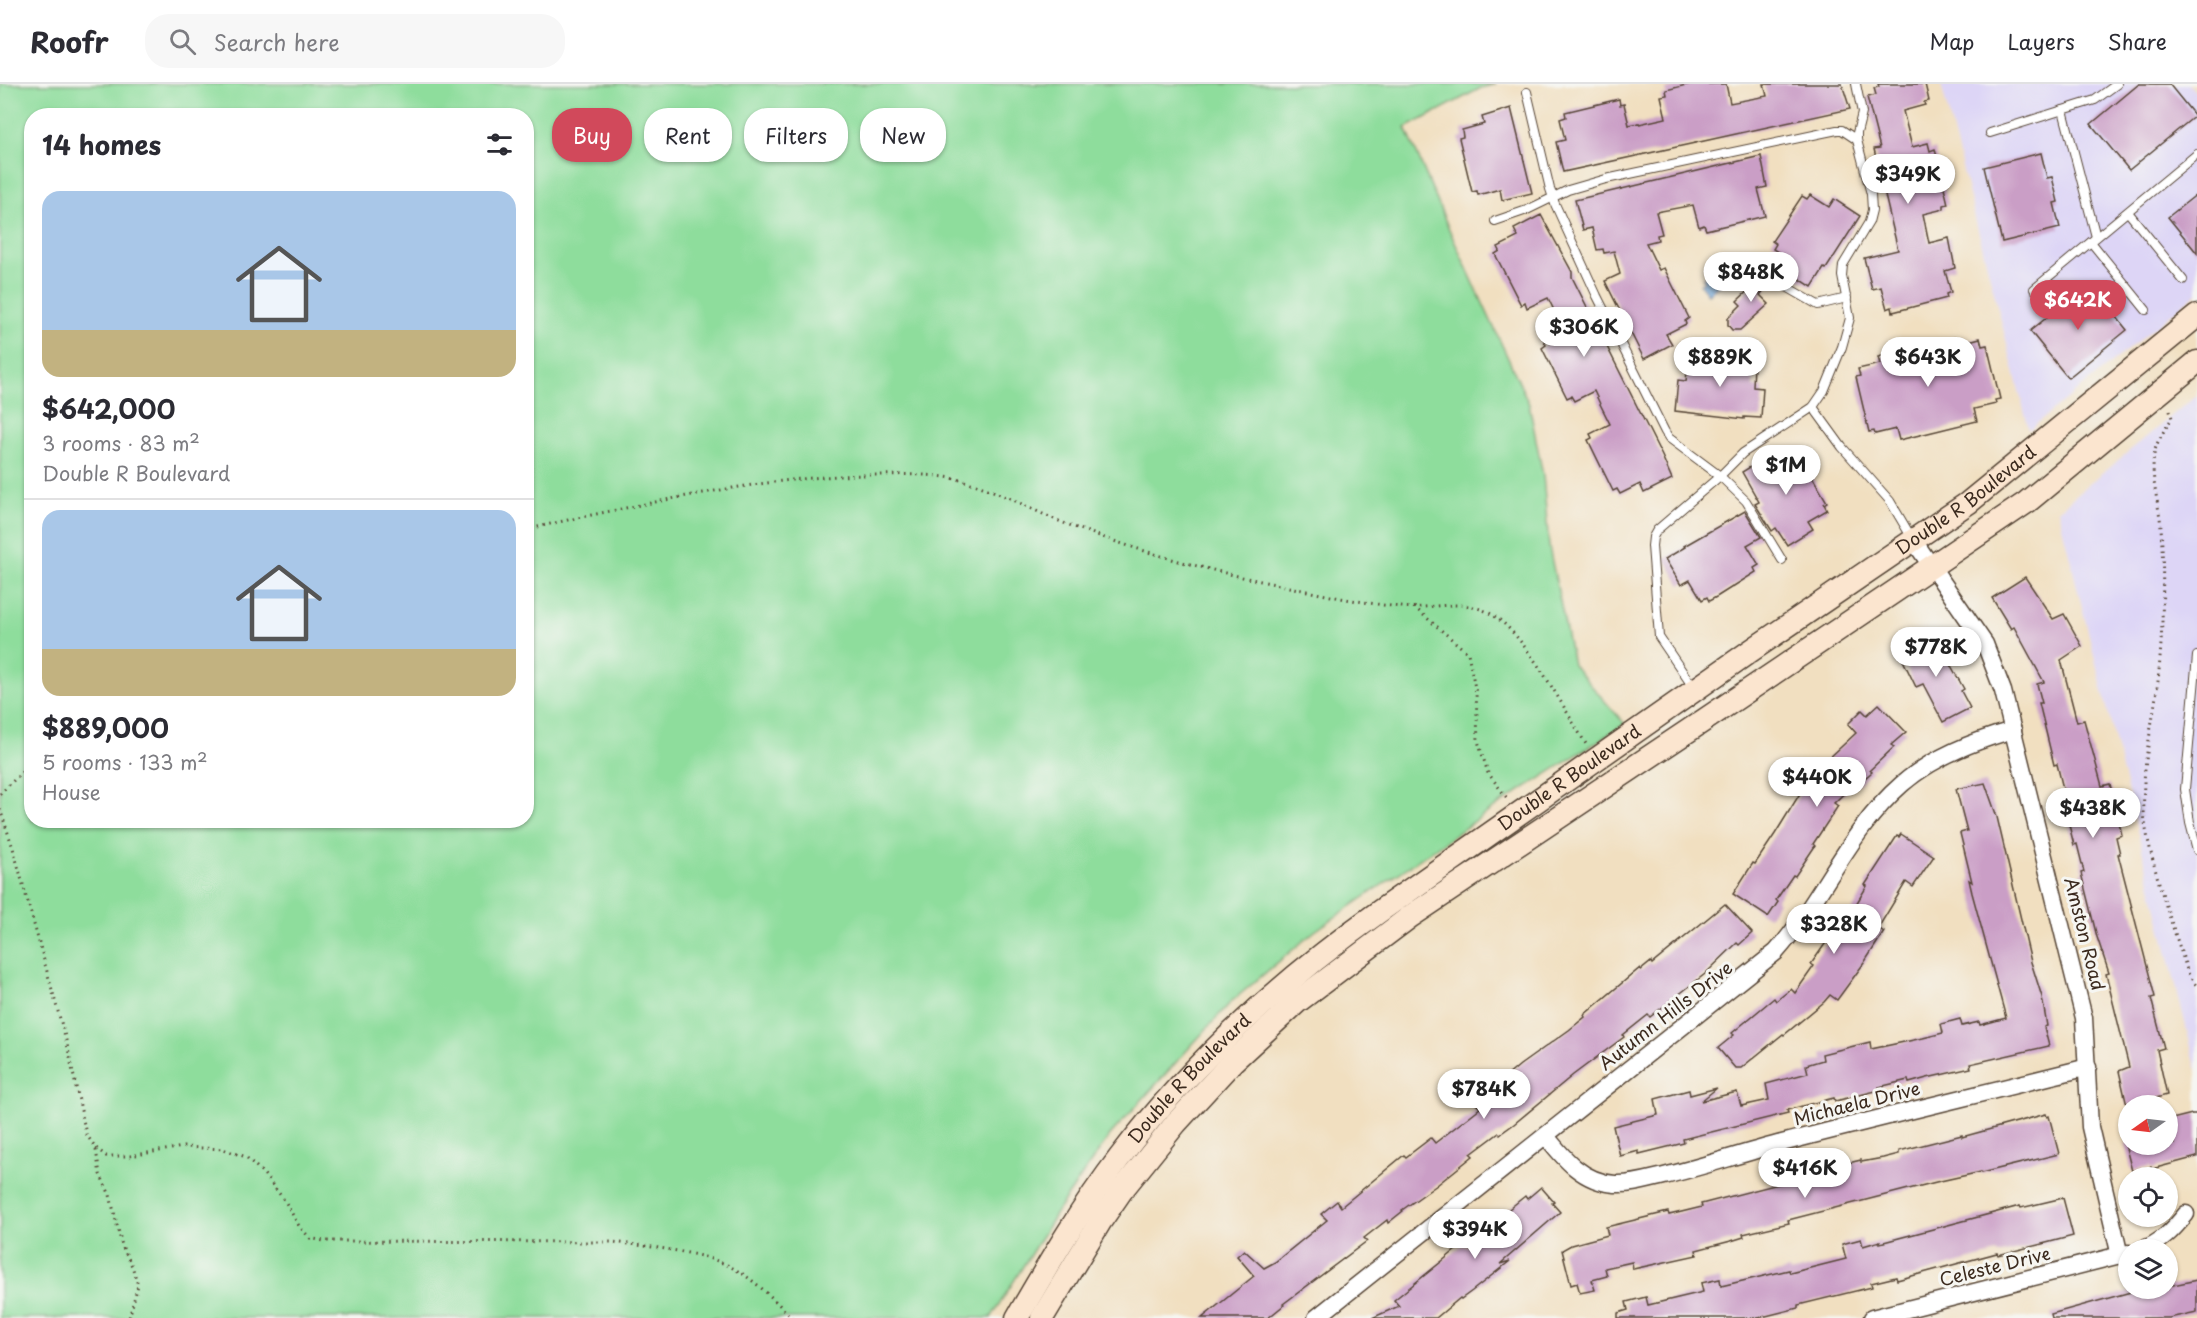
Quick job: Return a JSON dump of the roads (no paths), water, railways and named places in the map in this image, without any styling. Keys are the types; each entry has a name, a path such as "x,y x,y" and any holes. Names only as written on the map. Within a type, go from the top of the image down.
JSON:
{"main road":[{"name":"Double R Boulevard","path":"1017,1318 1070,1229 1120,1156 1188,1076 1257,1008 1336,942 1991,486 2197,316"},
{"name":"Double R Boulevard","path":"1042,1318 1105,1214 1169,1131 1232,1062 1297,1002 1420,910 2035,495 2197,362"}],"street":[{"name":"Amston Road","path":"1914,541 1985,644 1996,670 2084,1018 2092,1136 2120,1239"},
{"name":"Autumn Hills Drive","path":"1316,1318 1776,952 1797,929 1879,807 1902,784 1923,768 1954,751 2013,730"},
{"name":"Michaela Drive","path":"1546,1136 1578,1171 1593,1179 1612,1184 1631,1184 1696,1168 1776,1144 2088,1067"},
{"path":"2162,1239 2173,1231 2186,1214"},
{"name":"Celeste Drive","path":"1872,1318 2118,1256"}],"lane":[{"path":"1695,690 1659,637 1653,537 1657,530 1743,453 1813,407 1824,391 1849,327 1850,318 1842,276 1843,265 1869,222 1872,210 1871,195 1857,140 1862,113 1856,84"},
{"path":"1990,133 2095,100 2118,84"},
{"path":"1527,92 1553,197 1598,296 1665,432 1669,438 1720,476 1746,501 1782,560"},
{"path":"2063,110 2094,239 2146,310"},
{"path":"1495,221 1527,210 1580,185 1606,179 1837,130 1842,130 1857,140"},
{"path":"2034,289 2197,154"},
{"path":"2127,212 2183,280"},
{"path":"1785,286 1818,305 1847,298"},
{"path":"1813,407 1842,447 1890,501 1914,541"},
{"path":"2197,656 2185,789 2197,850"}],"water":[{"path":"1729,258 1735,266 1732,270 1733,274 1708,294 1700,284 1704,281 1703,278"}]}
